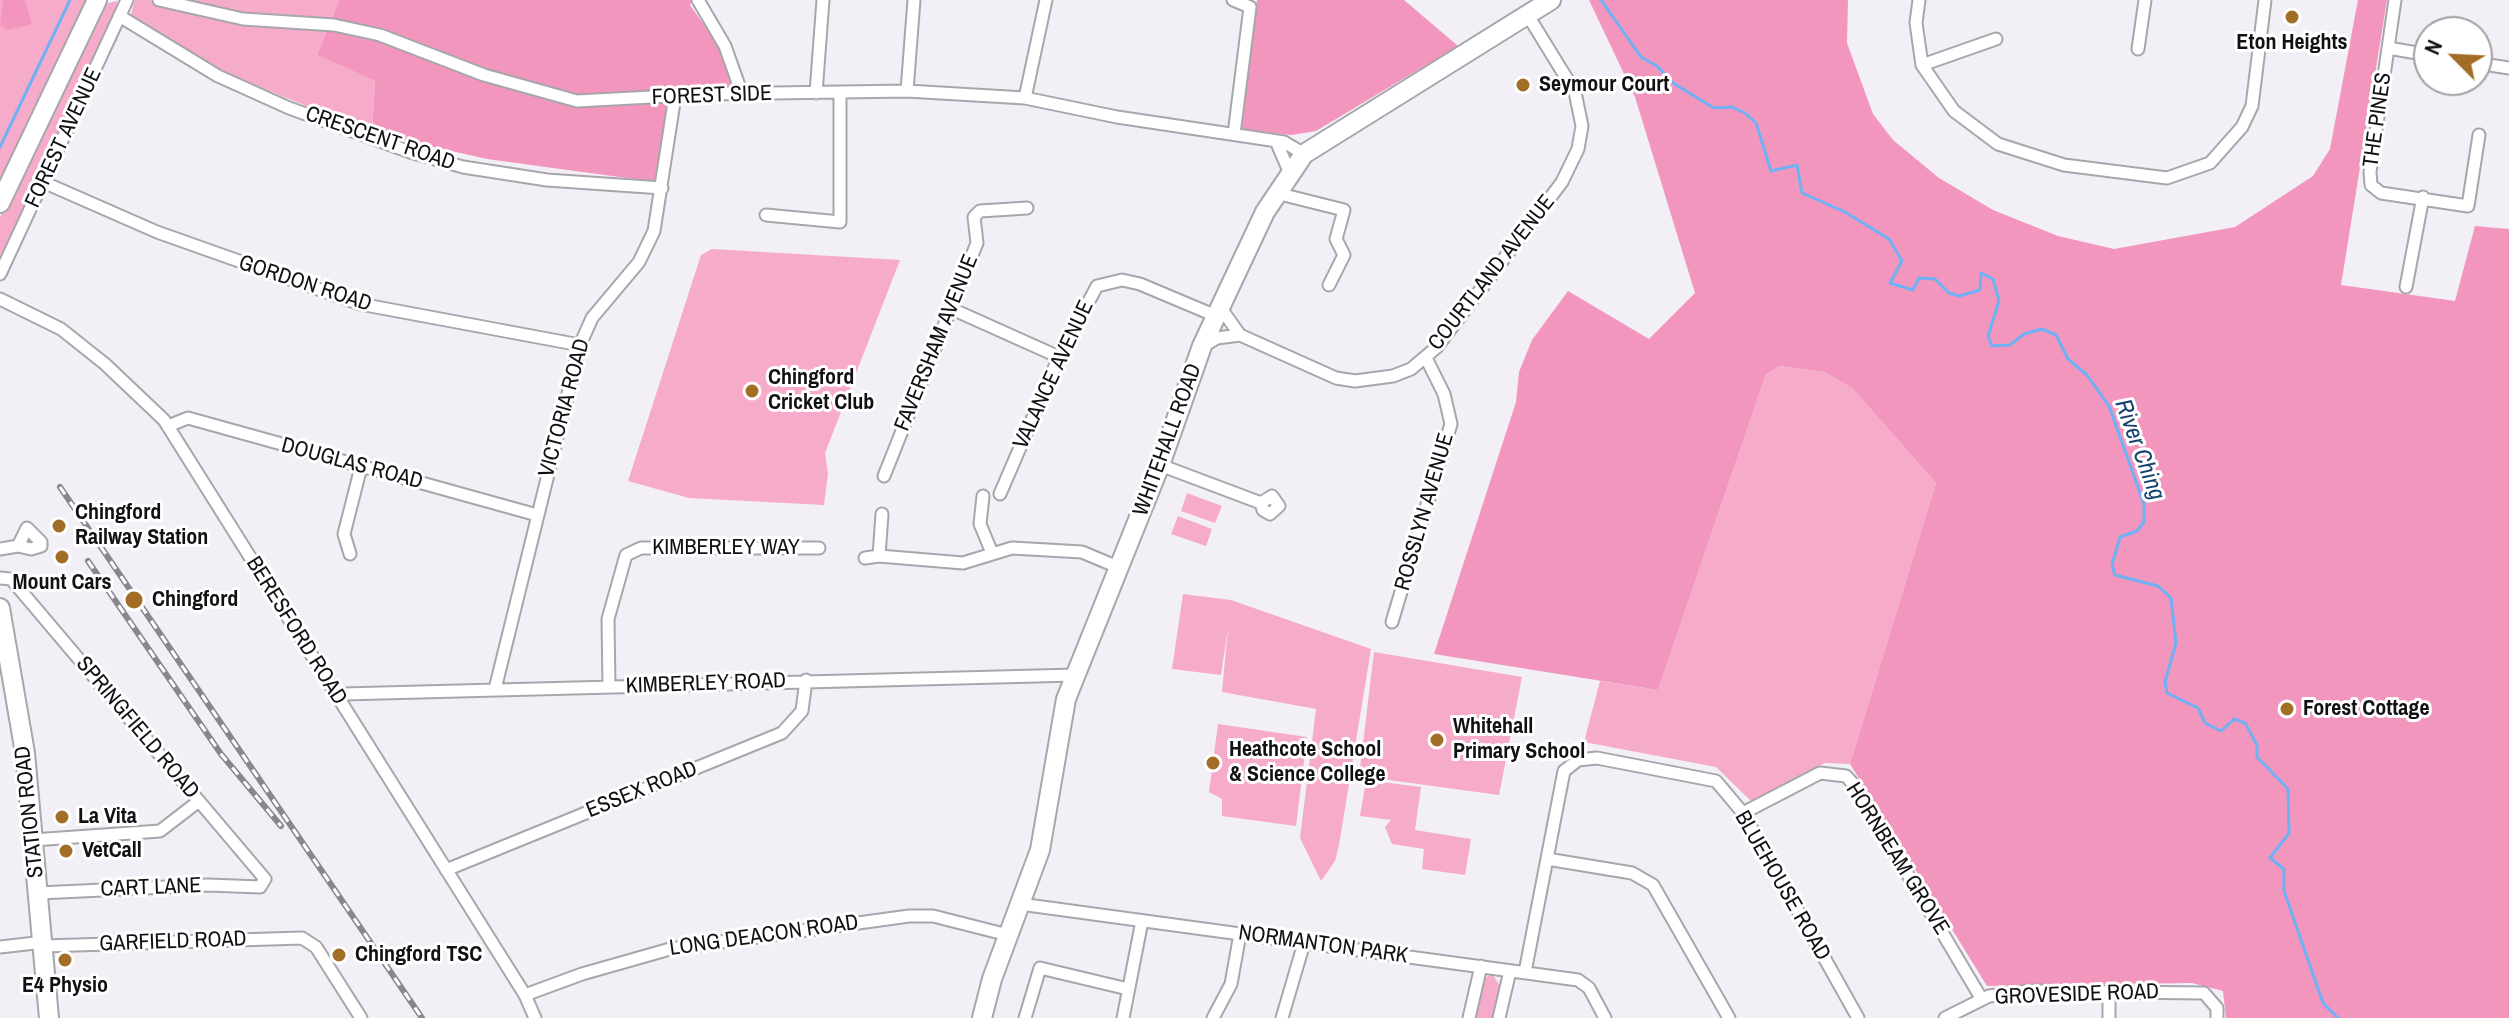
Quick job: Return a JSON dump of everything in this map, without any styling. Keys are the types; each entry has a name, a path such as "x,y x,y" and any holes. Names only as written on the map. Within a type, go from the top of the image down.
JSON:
{"main road":[{"path":"0,203 97,0"},
{"name":"WHITEHALL ROAD","path":"982,1018 1008,935 1040,850 1061,720 1075,675 1160,465 1202,346 1275,193 1304,154 1551,0"},
{"name":"STATION ROAD","path":"0,608 25,753 49,1018"}],"street":[{"name":"FOREST AVENUE","path":"0,274 127,0"},
{"name":"FOREST SIDE","path":"159,0 243,19 334,25 380,35 484,75 577,101 907,91 1025,98 1276,141 1304,154"},
{"path":"698,0 725,46 742,94"},
{"path":"816,93 823,0"},
{"path":"907,91 914,0"},
{"path":"1025,98 1046,0"},
{"path":"1233,0 1250,7 1234,134"},
{"path":"1919,0 1916,23 1922,65 1954,111 1998,144 2064,165 2167,178 2210,163 2242,127 2252,106 2265,0"},
{"path":"2138,49 2145,0"},
{"name":"THE PINES","path":"2395,0 2370,172 2371,185 2381,193 2468,206 2479,135"},
{"name":"COURTLAND AVENUE","path":"1240,335 1336,378 1355,381 1393,376 1426,358 1562,182 1578,149 1582,126 1575,92 1527,14"},
{"name":"CRESCENT ROAD","path":"121,17 218,76 289,108 410,152 463,167 547,180 662,188"},
{"path":"1922,65 1996,39"},
{"path":"2388,48 2413,52"},
{"path":"766,215 805,216 840,222 840,93"},
{"name":"VICTORIA ROAD","path":"495,689 580,345 597,309 647,248 662,188 675,96"},
{"path":"1276,141 1289,171"},
{"name":"GORDON ROAD","path":"43,182 157,232 360,304 580,345"},
{"path":"1275,193 1344,210 1336,239 1344,255 1329,285"},
{"path":"2406,287 2423,197"},
{"name":"FAVERSHAM AVENUE","path":"884,476 977,243 976,213 1027,208"},
{"name":"VALANCE AVENUE","path":"1000,494 1059,357 1097,286 1111,280 1140,284 1218,311"},
{"name":"BERESFORD ROAD","path":"0,299 61,329 135,391 168,426 525,995 535,1018"},
{"path":"952,309 1059,357"},
{"path":"1218,311 1240,335"},
{"path":"1202,346 1217,338 1240,335"},
{"name":"ROSSLYN AVENUE","path":"1392,622 1451,424 1444,394 1426,358"},
{"name":"DOUGLAS ROAD","path":"168,426 188,418 537,515"},
{"path":"1160,465 1261,503"},
{"path":"350,554 344,534 361,467"},
{"path":"983,496 980,524 992,553"},
{"path":"879,556 882,514"},
{"path":"0,549 18,546"},
{"name":"KIMBERLEY WAY","path":"609,687 608,619 626,555 641,548 819,548"},
{"path":"865,558 879,556 963,563 1012,548 1082,552 1120,568"},
{"name":"SPRINGFIELD ROAD","path":"0,578 11,579 265,879 263,886"},
{"name":"KIMBERLEY ROAD","path":"337,697 343,694 495,689 1075,675"},
{"name":"ESSEX ROAD","path":"446,870 782,733 802,711 806,680"},
{"name":"BLUEHOUSE ROAD","path":"1525,972 1564,771 1567,766 1586,758 1716,781 1743,813 1858,1018"},
{"name":"HORNBEAM GROVE","path":"1743,813 1820,773 1846,776 1856,787 1981,998"},
{"path":"33,840 160,831 199,801"},
{"path":"1547,859 1643,876 1653,885 1729,1018"},
{"name":"CART LANE","path":"39,893 263,886"},
{"name":"NORMANTON PARK","path":"1020,904 1585,982 1605,1018"},
{"name":"LONG DEACON ROAD","path":"525,995 657,951 909,916 933,916 1008,935"},
{"path":"1123,1018 1142,921"},
{"path":"1213,1018 1231,984 1240,934"},
{"name":"GARFIELD ROAD","path":"0,947 302,938 316,947 361,1018"},
{"path":"1282,1018 1304,943"},
{"path":"1469,1018 1481,966"},
{"path":"1025,1018 1040,968 1128,989"},
{"path":"1499,1018 1510,971"},
{"name":"GROVESIDE ROAD","path":"1945,1018 1981,998 2029,991 2204,993 2211,1000 2217,1018"},
{"path":"2109,992 2109,1018"}],"shaded area":[{"path":"0,0 87,0 0,186"},
{"path":"3,0 25,0 32,24 8,30 0,25"},
{"path":"135,0 339,0 317,55 375,81 372,133 206,65 130,17"},
{"path":"339,0 692,0 690,5 724,53 739,93 671,90 656,182 487,159 372,133 375,81 317,55"},
{"path":"1257,0 1404,0 1458,46 1316,131 1292,135 1239,130"},
{"path":"1589,0 1848,0 1847,43 1873,114 1893,140 1939,178 1993,210 2058,236 2114,249 2235,227 2313,176 2330,149 2358,0 2387,0 2341,285 2455,301 2475,226 2509,229 2509,1018 2226,1018 2223,991 2192,983 1987,986 1850,764 1936,483 1852,388 1824,372 1780,366 1766,374 1658,690 1434,654 1516,402 1519,372 1532,340 1568,291 1649,339 1695,293 1635,97"},
{"path":"117,1 115,17 0,257 0,217 104,4"},
{"name":"Chingford Cricket Club","path":"712,249 900,260 825,453 828,474 824,505 689,498 628,481 701,255"},
{"path":"1780,366 1824,372 1852,388 1936,483 1850,764 1825,763 1751,801 1716,767 1584,742 1600,681 1658,690 1766,374"},
{"path":"1187,493 1222,506 1215,523 1181,511"},
{"path":"1178,516 1212,529 1206,546 1171,534"},
{"path":"1183,594 1231,600 1371,649 1339,845 1335,861 1321,881 1300,838 1316,709 1222,692 1228,628 1221,675 1172,669"},
{"path":"1374,652 1522,677 1499,795 1359,776"},
{"path":"1218,724 1307,737 1296,826 1222,816 1222,799 1209,792"},
{"path":"1366,780 1421,787 1415,830 1471,839 1465,875 1422,869 1424,849 1392,844 1385,827 1391,820 1360,816"},
{"path":"1492,974 1500,986 1493,1018 1474,1018 1481,980"}],"waterway":[{"path":"0,147 70,0"},
{"name":"River Ching","path":"1601,0 1641,57 1657,66 1673,83 1714,108 1732,107 1756,123 1771,171 1797,165 1802,193 1845,212 1889,239 1902,261 1890,283 1913,290 1919,278 1935,279 1949,293 1959,296 1980,290 1981,273 1993,279 1999,301 1988,336 1992,346 2010,345 2024,334 2042,329 2056,335 2068,359 2087,375 2109,406 2144,504 2144,522 2137,531 2120,537 2112,565 2115,575 2158,586 2171,598 2176,643 2165,682 2167,693 2198,708 2205,723 2221,731 2234,719 2245,723 2257,745 2257,757 2288,789 2289,833 2270,858 2284,869 2284,891 2323,1003 2338,1018"}],"railway":[{"path":"60,487 422,1018"},
{"path":"88,561 221,754 281,826"}],"place":[{"name":"Eton Heights","path":"2292,17"},
{"name":"Seymour Court","path":"1523,85"},
{"name":"Chingford Cricket Club","path":"752,391"},
{"name":"Chingford Railway Station","path":"59,526"},
{"name":"Mount Cars","path":"62,557"},
{"name":"Chingford","path":"134,600"},
{"name":"Forest Cottage","path":"2287,709"},
{"name":"Whitehall Primary School","path":"1437,740"},
{"name":"Heathcote School & Science College","path":"1213,763"},
{"name":"La Vita","path":"62,817"},
{"name":"VetCall","path":"66,851"},
{"name":"Chingford TSC","path":"339,955"},
{"name":"E4 Physio","path":"65,960"}]}
